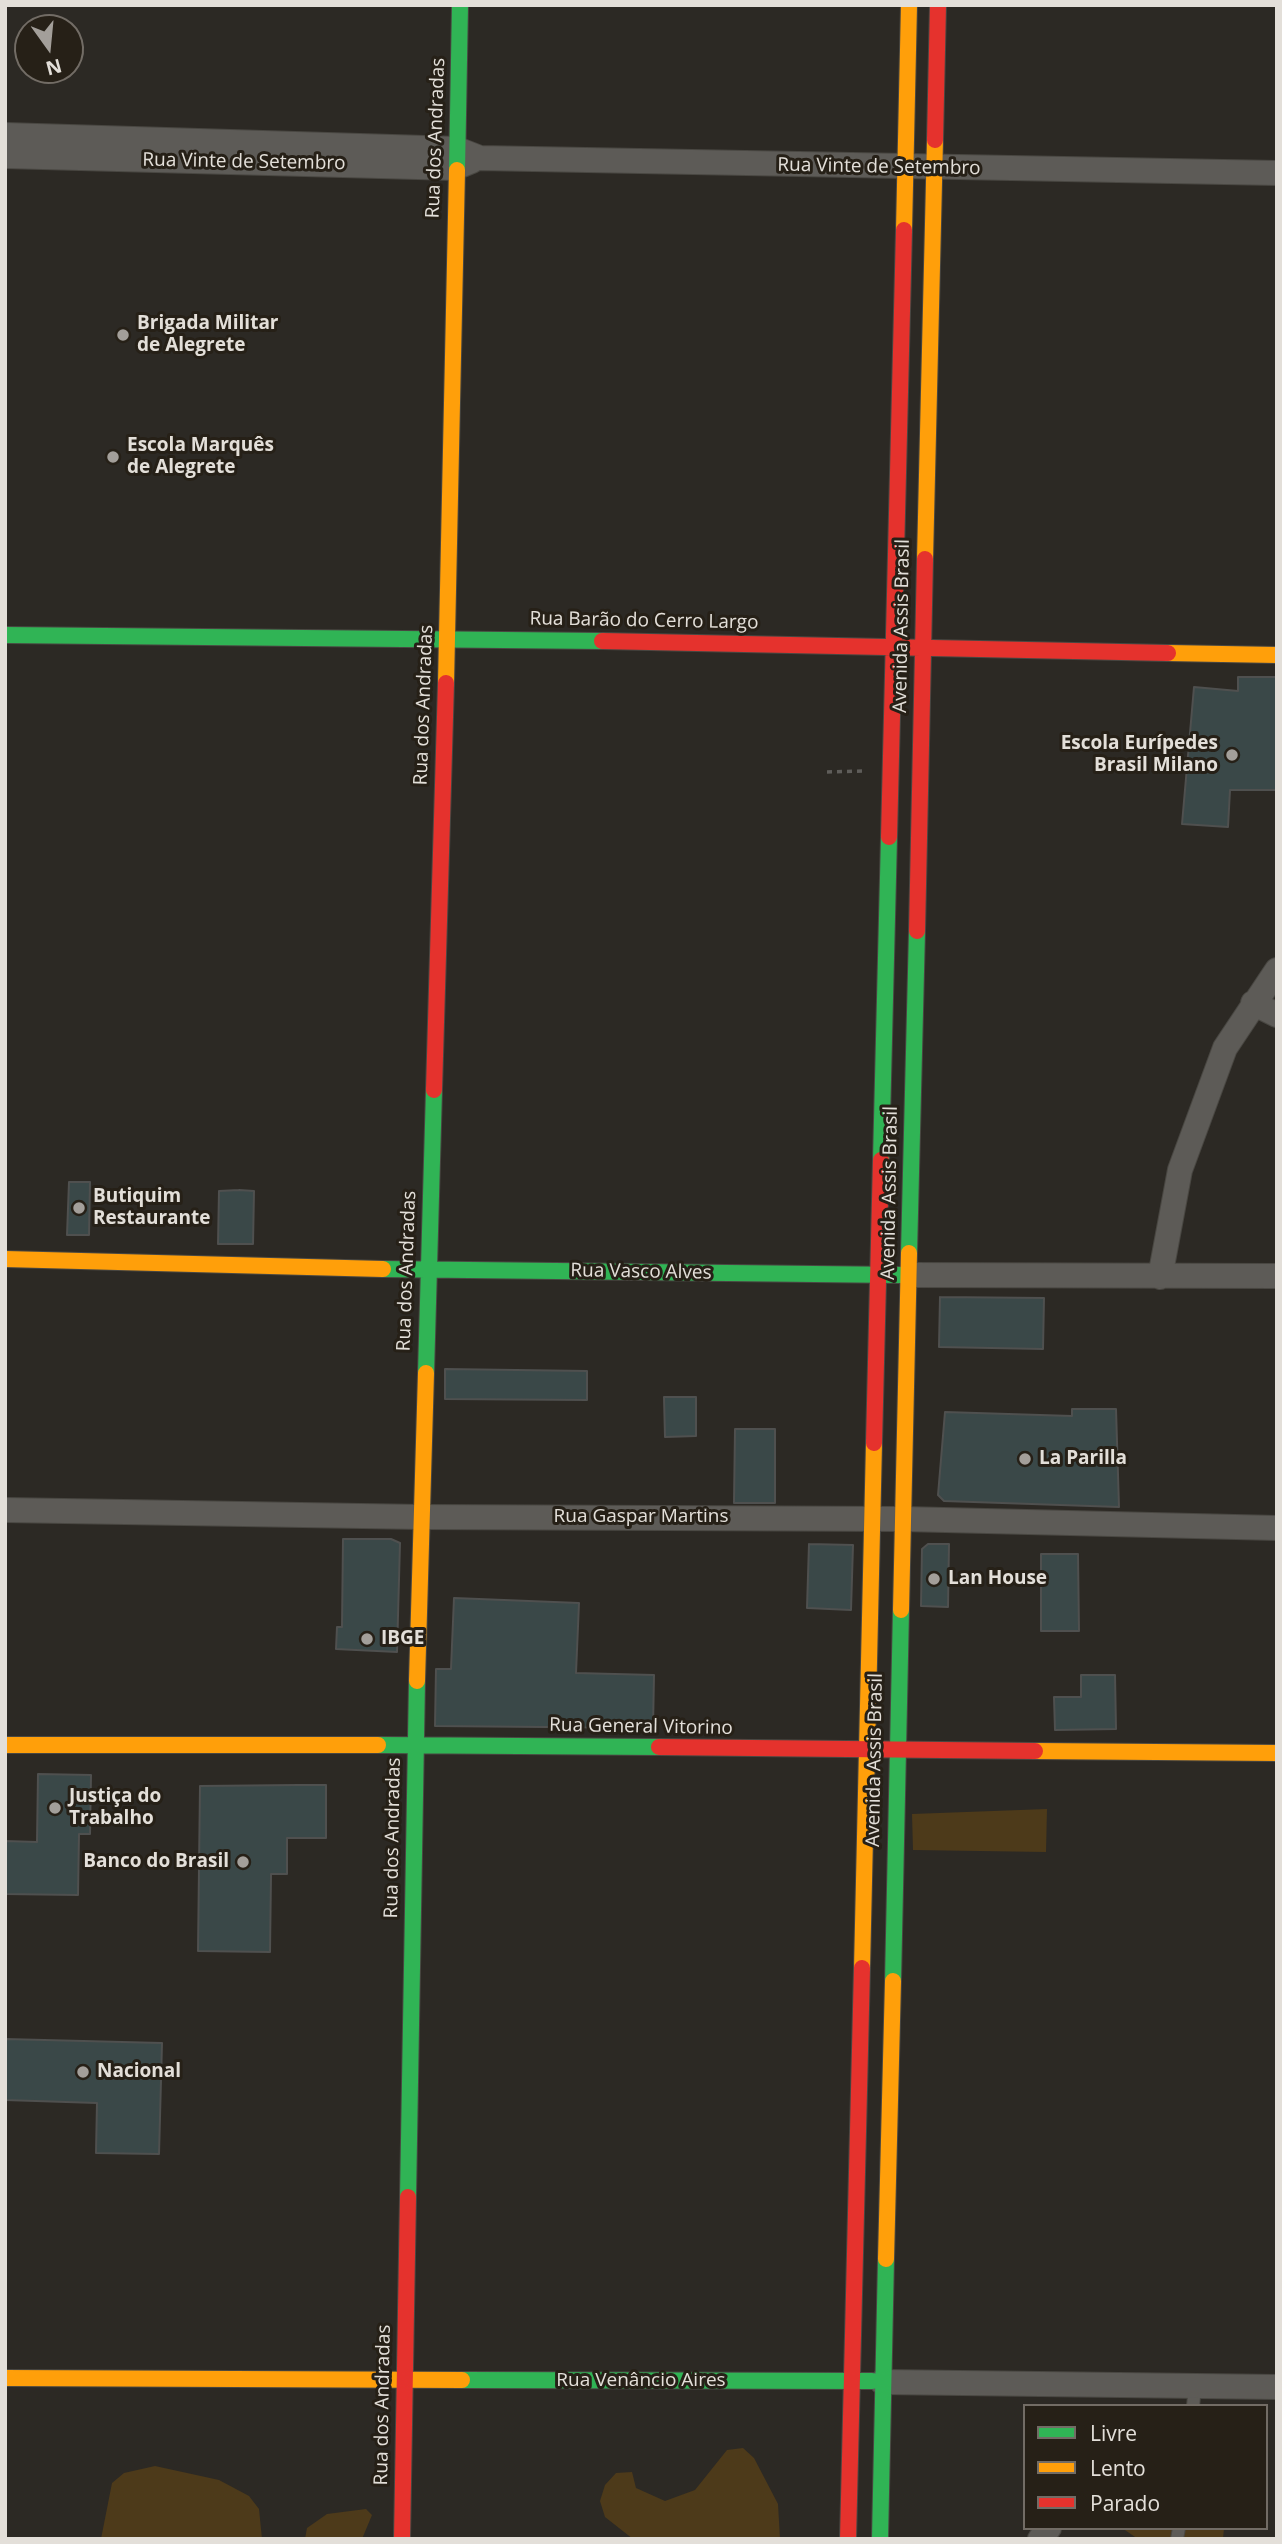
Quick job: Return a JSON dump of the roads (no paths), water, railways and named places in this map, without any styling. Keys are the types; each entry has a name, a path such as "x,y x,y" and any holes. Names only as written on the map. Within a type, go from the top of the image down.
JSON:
{"street":[{"name":"Rua dos Andradas","path":"402,2539 415,1745 447,638 460,5"},
{"name":"Avenida Assis Brasil","path":"848,2539 909,5"},
{"name":"Avenida Assis Brasil","path":"880,2539 885,2221 937,5"},
{"name":"Rua Vinte de Setembro","path":"5,135 456,159"},
{"name":"Rua Vinte de Setembro","path":"5,156 480,158 1277,173"},
{"name":"Rua Barão do Cerro Largo","path":"7,633 447,638 1277,655"},
{"path":"887,909 917,908"},
{"path":"1160,1277 1180,1170 1225,1048 1277,971"},
{"path":"1253,1003 1277,1016"},
{"name":"Rua Vasco Alves","path":"5,1259 427,1270 1277,1276"},
{"path":"875,1421 905,1422"},
{"name":"Rua Gaspar Martins","path":"5,1510 421,1517 903,1519 1277,1528"},
{"name":"Rua General Vitorino","path":"5,1745 415,1745 896,1752 1277,1753"},
{"path":"863,1930 892,1931"},
{"path":"856,2221 885,2221"},
{"path":"855,2297 884,2298"},
{"name":"Rua Venâncio Aires","path":"5,2378 404,2382 853,2380 1194,2397 1277,2386"}],"place":[{"name":"Brigada Militar de Alegrete","path":"123,335"},
{"name":"Escola Marquês de Alegrete","path":"113,457"},
{"name":"Escola Eurípedes Brasil Milano","path":"1232,755"},
{"name":"Butiquim Restaurante","path":"79,1208"},
{"name":"La Parilla","path":"1025,1459"},
{"name":"Lan House","path":"934,1579"},
{"name":"IBGE","path":"367,1639"},
{"name":"Justiça do Trabalho","path":"55,1808"},
{"name":"Banco do Brasil","path":"243,1862"},
{"name":"Nacional","path":"83,2072"}]}
